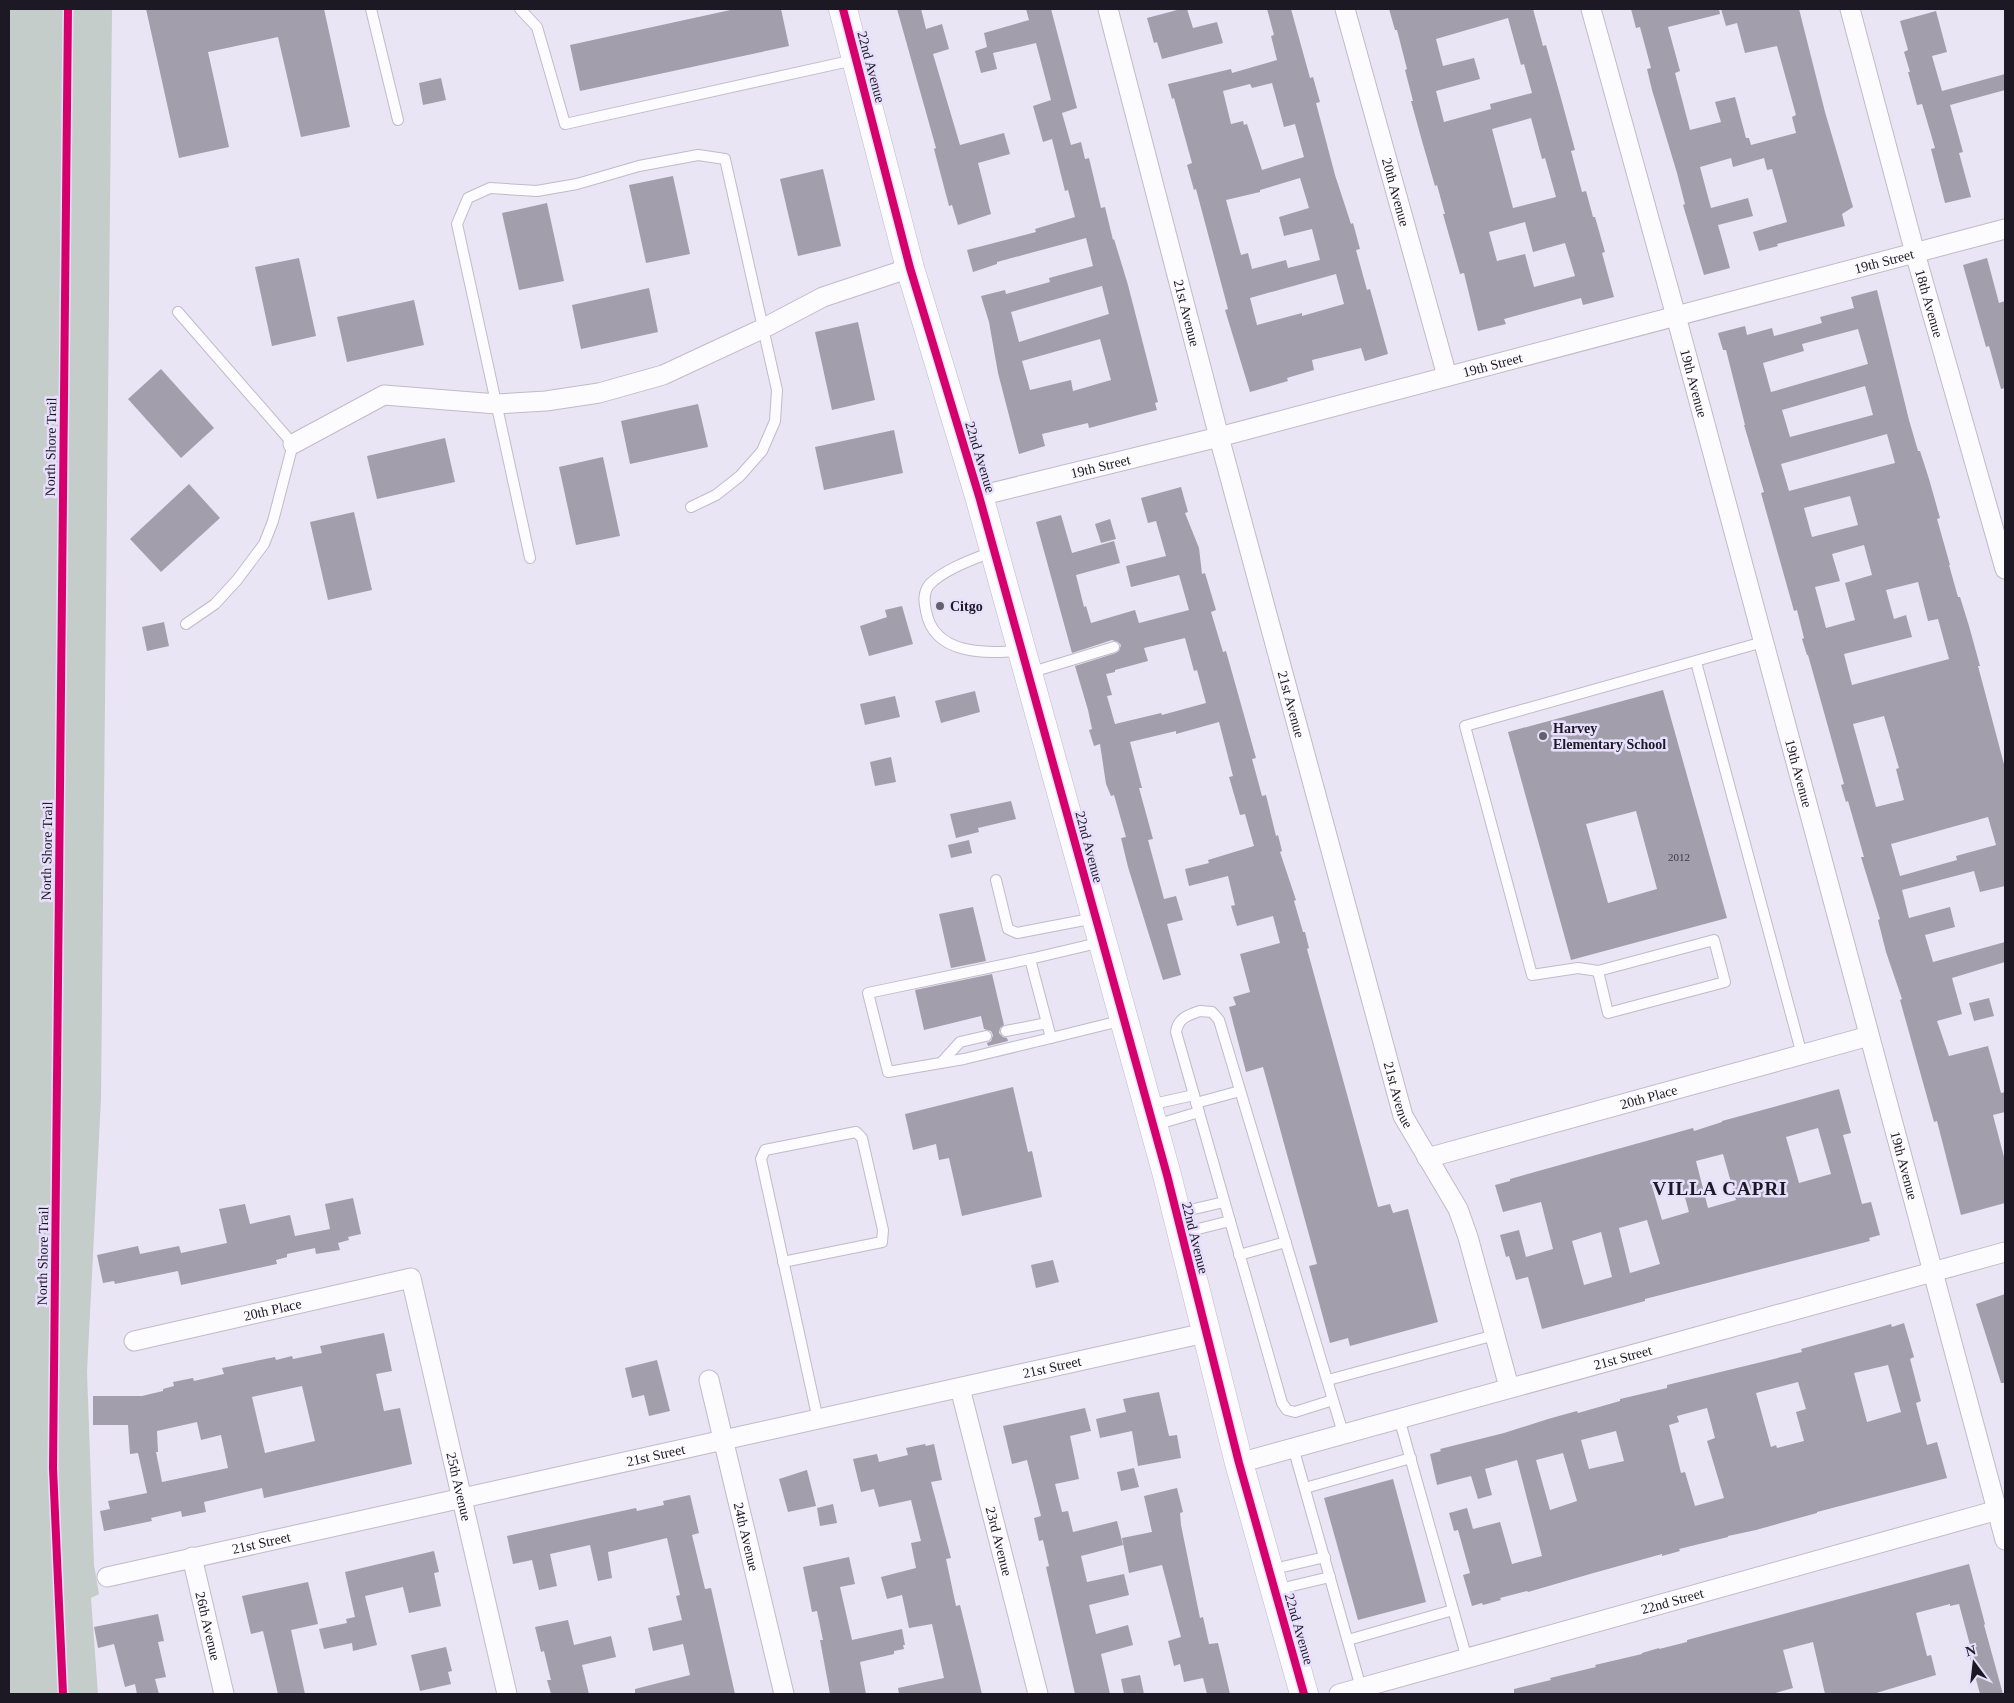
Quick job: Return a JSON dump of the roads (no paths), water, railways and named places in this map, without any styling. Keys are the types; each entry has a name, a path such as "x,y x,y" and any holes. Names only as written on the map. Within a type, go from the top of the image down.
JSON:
{"street":[{"name":"22nd Avenue","path":"843,9 910,268 979,496 1151,1116 1239,1463 1304,1694"},
{"name":"21st Avenue","path":"1108,9 1219,437 1403,1116 1449,1192 1468,1237 1509,1387"},
{"name":"20th Avenue","path":"1345,9 1447,376"},
{"name":"19th Avenue","path":"1591,9 1676,316 1932,1272 2001,1509 2005,1540"},
{"name":"18th Avenue","path":"1850,9 1915,253 2005,569"},
{"name":"19th Street","path":"979,496 1219,437 2005,229"},
{"path":"293,444 384,395 496,404 599,393 663,375 764,328 822,297 910,268"},
{"name":"20th Place","path":"1427,1158 1869,1036"},
{"name":"21st Street","path":"1239,1463 1509,1387 2005,1252"},
{"name":"20th Place","path":"134,1341 411,1278"},
{"name":"25th Avenue","path":"411,1278 507,1694"},
{"name":"21st Street","path":"107,1577 1205,1333"},
{"name":"24th Avenue","path":"709,1380 784,1694"},
{"name":"23rd Avenue","path":"960,1388 1038,1694"},
{"name":"22nd Street","path":"1339,1694 2001,1509"},
{"name":"26th Avenue","path":"192,1557 224,1694"}],"lane":[{"path":"371,9 398,120"},
{"path":"520,9 537,27 565,124 856,60"},
{"path":"530,558 457,224 468,198 490,188 536,191 577,184 639,166 698,154 725,159 777,390 775,421 762,451 740,476 716,495 691,507"},
{"path":"178,312 293,444 274,521 264,544 237,580 215,604 186,624"},
{"path":"994,551 963,564 929,586 924,595 928,623 945,641 962,649 989,653 1025,662 1114,647"},
{"path":"1598,971 1608,1013 1725,982 1714,940 1598,971 1578,968 1532,975 1464,726 1763,642"},
{"path":"1696,662 1802,1055"},
{"path":"996,880 1008,929 1016,933 1099,929"},
{"path":"1099,929 1030,960 868,992 888,1072 941,1063 1124,1020"},
{"path":"1030,960 1051,1038"},
{"path":"1333,1400 1295,1412 1287,1410 1282,1403 1176,1032 1177,1025 1184,1016 1200,1011 1212,1012 1219,1020 1328,1380 1343,1434"},
{"path":"1006,1031 1047,1023"},
{"path":"941,1063 960,1042 986,1036"},
{"path":"1151,1116 1240,1091"},
{"path":"1151,1116 1196,1103"},
{"path":"783,1262 882,1242 883,1230 862,1138 856,1132 765,1150 761,1159 783,1262 818,1420"},
{"path":"1179,1223 1224,1202"},
{"path":"1179,1223 1230,1221"},
{"path":"1239,1254 1286,1242"},
{"path":"1328,1380 1495,1335"},
{"path":"1399,1418 1467,1659"},
{"path":"1294,1448 1362,1688"},
{"path":"1305,1488 1411,1458"},
{"path":"1272,1580 1325,1558"},
{"path":"1272,1580 1330,1577"},
{"path":"1348,1640 1454,1610"}],"place":[{"name":"Citgo","path":"940,606"},
{"name":"Harvey Elementary School","path":"1543,736"}],"district":[{"name":"VILLA CAPRI","path":"1720,1188"}]}
